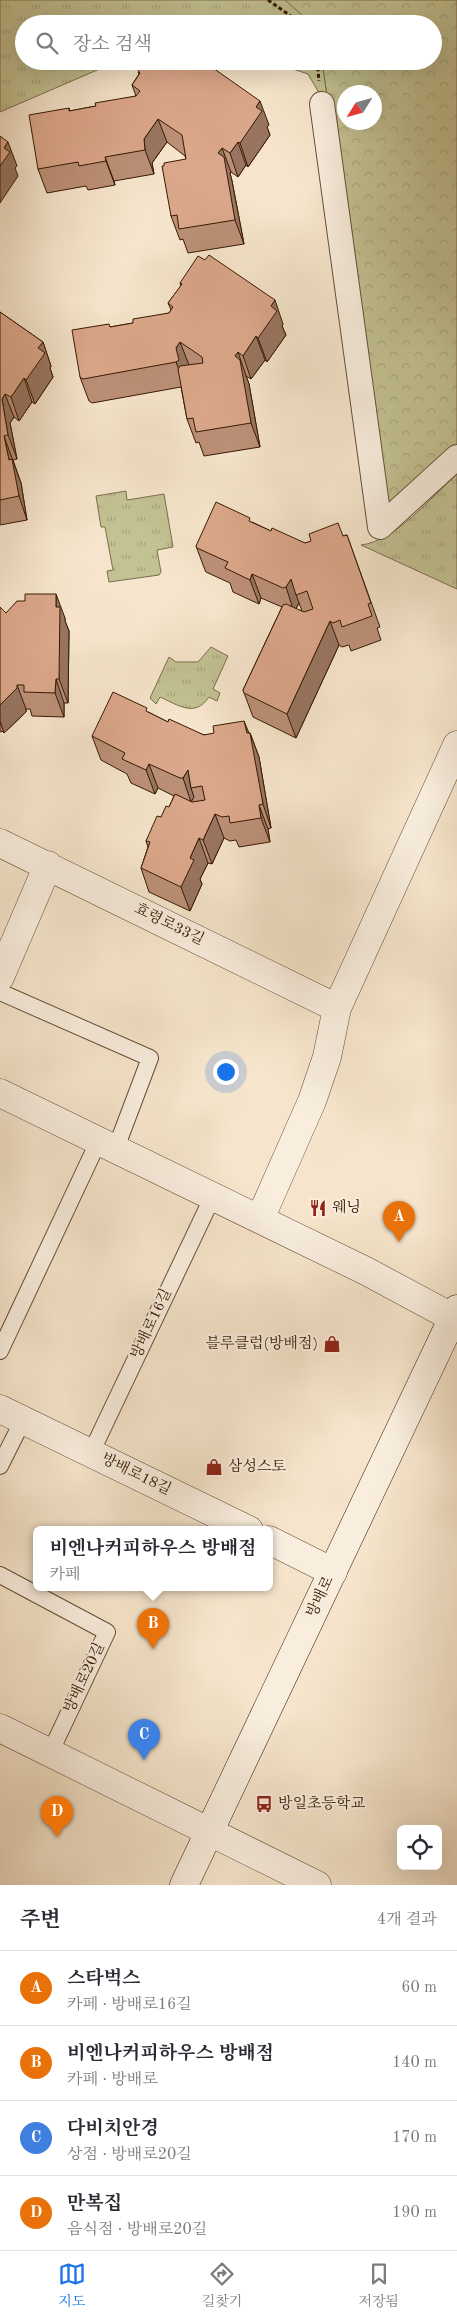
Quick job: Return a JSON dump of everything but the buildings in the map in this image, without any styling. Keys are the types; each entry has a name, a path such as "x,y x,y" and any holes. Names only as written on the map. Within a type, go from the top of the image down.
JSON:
{"street":[{"path":"322,104 380,527 457,457"},
{"path":"260,1219 312,1101 327,1057 336,1008 457,744"},
{"name":"효령로33길","path":"0,842 336,1008"},
{"path":"0,977 48,865"},
{"path":"0,1093 108,1144 456,1316"},
{"name":"방배로","path":"184,1885 456,1316"},
{"name":"방배로18길","path":"12,1415 241,1526"},
{"path":"273,1542 333,1572"},
{"path":"0,1728 317,1885"}],"lane":[{"path":"0,992 150,1058 108,1144 0,1351"},
{"name":"방배로16길","path":"91,1453 213,1196"},
{"name":"방배로18길","path":"0,1466 12,1415"},
{"name":"방배로20길","path":"0,1575 107,1632 50,1753"}],"path":[{"path":"268,0 289,15"}],"green space":[{"path":"0,0 457,0 457,451 386,511 323,70 442,70 442,15 15,15 15,70 20,70 0,111"},
{"path":"0,0 285,0 302,15 15,15 15,70 97,70 0,112"},
{"path":"296,70 323,70 329,110 308,74"},
{"path":"457,474 457,589 361,545 374,542 400,527"},
{"path":"126,491 127,500 164,494 173,547 157,550 161,572 159,575 109,582 107,571 113,570 105,527 101,527 96,496"},
{"path":"211,647 228,656 213,689 220,693 217,701 209,697 198,707 186,708 160,697 156,704 150,698 169,657 176,662 198,662"}],"place":[{"name":"웨닝","path":"318,1208"},
{"name":"스타벅스","path":"399,1242"},
{"name":"블루클럽(방배점)","path":"332,1344"},
{"name":"삼성스토","path":"214,1467"},
{"name":"비엔나커피하우스 방배점","path":"153,1649"},
{"name":"다비치안경","path":"144,1760"},
{"name":"방일초등학교","path":"264,1804"},
{"name":"만복집","path":"57,1837"}]}
